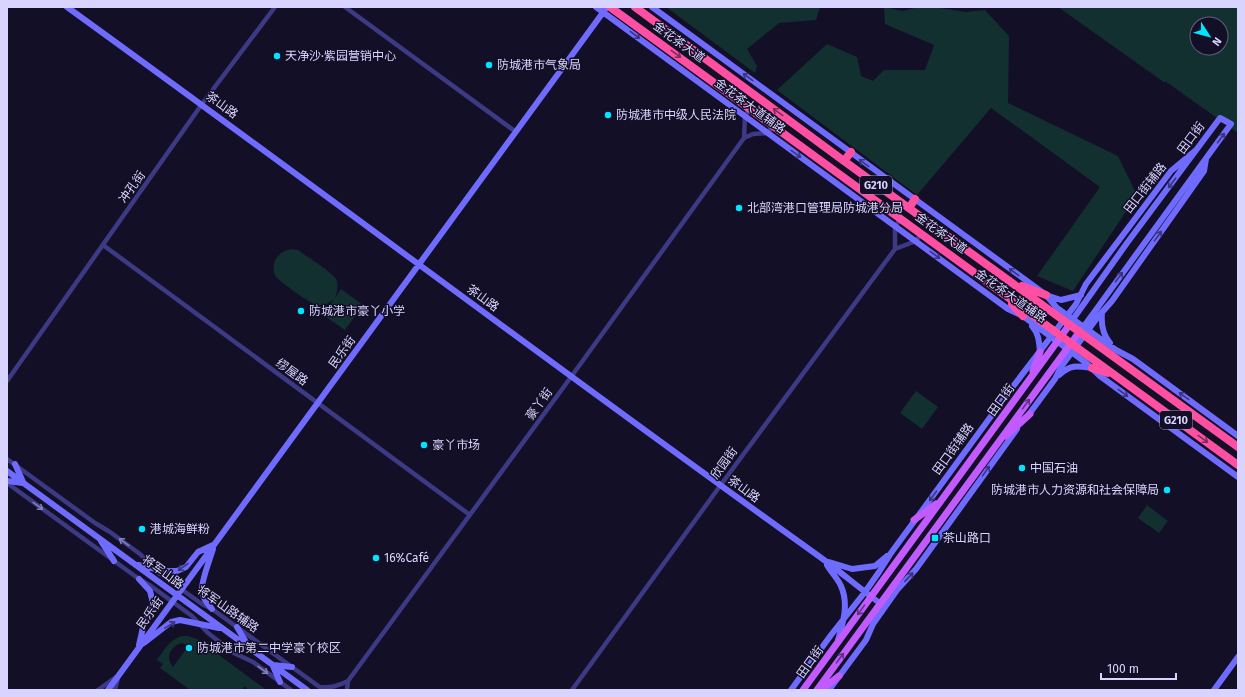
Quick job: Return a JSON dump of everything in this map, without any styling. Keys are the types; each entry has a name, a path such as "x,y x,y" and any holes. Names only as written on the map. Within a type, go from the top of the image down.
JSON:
{"highway":[{"name":"金花茶大道","path":"610,7 1000,291 1056,337 1114,375 1238,465"},
{"name":"金花茶大道","path":"636,7 908,208 1012,282 1069,320 1238,447"},
{"path":"844,161 850,152"},
{"path":"908,208 915,199"},
{"path":"1012,282 1046,295"},
{"path":"1000,291 1023,316"},
{"path":"1092,368 1114,375"}],"main road":[{"name":"田口街","path":"803,690 837,644 868,594 942,499 1029,380 1056,337 1069,320"},
{"name":"田口街","path":"817,690 882,605 994,447 1084,331"},
{"path":"1029,380 1040,352"},
{"path":"994,447 1030,414"},
{"path":"914,520 942,499"},
{"path":"821,690 839,676"}],"street":[{"name":"茶山路","path":"67,7 202,104 720,486 824,560 882,605"},
{"name":"冲孔街","path":"7,381 202,104 275,7"},
{"path":"345,7 516,132"},
{"name":"金花茶大道辅路","path":"596,7 605,10 745,116 1008,309 1023,316 1056,337"},
{"name":"金花茶大道辅路","path":"652,7 1046,295 1069,320"},
{"name":"民乐街","path":"108,690 605,10"},
{"path":"758,98 765,90"},
{"path":"750,108 745,116 744,138 753,134 768,133 773,125"},
{"name":"田口街","path":"1069,320 1098,284 1220,118 1231,124 1178,202 1108,291 1084,331"},
{"name":"豪丫街","path":"347,690 348,681 744,138"},
{"name":"田口街辅路","path":"1069,320 1086,284 1171,171 1196,150"},
{"path":"1178,202 1112,301 1084,331 1133,358 1238,436"},
{"path":"901,219 895,226 895,249 916,241 921,234"},
{"path":"1121,238 1127,243"},
{"name":"缪屋路","path":"103,245 470,515"},
{"name":"欣园街","path":"572,690 895,249"},
{"path":"1046,295 1061,300 1080,295 1098,284"},
{"path":"1108,291 1102,312 1102,328 1105,337 1116,350"},
{"path":"1023,316 1036,330 1039,338 1040,352"},
{"name":"田口街辅路","path":"791,690 831,635 868,594 879,572 914,520 1040,352 1056,337"},
{"path":"1056,379 1072,348 1100,376 1238,477"},
{"path":"829,690 866,640 882,605 916,569 1013,434 1056,379 1065,370 1075,366 1092,368"},
{"name":"将军山路辅路","path":"7,459 140,554 155,569 202,604 212,609 322,689"},
{"path":"7,482 24,483 15,464"},
{"name":"将军山路","path":"7,471 307,690"},
{"path":"7,482 114,561 192,616 208,633 224,645 253,662 291,690"},
{"path":"97,537 114,561"},
{"path":"134,564 172,572 177,571 186,566 198,552 214,545"},
{"path":"212,609 202,593 202,584 209,566 214,545"},
{"path":"824,560 852,569 875,566 891,553"},
{"path":"824,560 841,587 844,602 844,619 837,644"},
{"path":"138,648 144,623 152,608 150,591 139,579"},
{"path":"138,648 172,622 180,620 223,628"},
{"path":"237,627 249,648"},
{"path":"1214,690 1238,657"},
{"path":"272,664 280,682"},
{"path":"272,664 292,667"},
{"path":"98,690 119,675"},
{"path":"115,690 119,675"},
{"path":"322,689 336,686 348,681"}],"green space":[{"path":"666,7 820,7 816,20 779,23 747,49 757,66 755,73"},
{"path":"884,7 903,11 918,7 934,7 966,12 985,10 1009,36 1008,103 1118,156 1137,195 1073,291 1037,276 1100,187 991,108 917,195 777,90 827,44 857,57 861,76 873,81 884,70 925,70 934,45 885,24"},
{"path":"1058,7 1238,7 1238,133 1165,81 1165,83"},
{"path":"291,249 298,250 334,276 337,284 335,298 341,289 363,305 345,330 323,315 334,299 324,305 314,304 276,277 274,272 274,263 276,259 282,252"},
{"path":"916,391 938,407 922,429 900,413"},
{"path":"1147,505 1168,521 1159,533 1138,518"},
{"path":"188,636 197,639 264,688 263,690 248,690 245,686 242,690 190,690 160,668 163,664 157,660 168,645 178,637","holes":["181,643 189,645 173,667 169,657 174,647"]}],"place":[{"name":"天净沙·紫园营销中心","path":"277,56"},
{"name":"防城港市气象局","path":"489,65"},
{"name":"防城港市中级人民法院","path":"608,115"},
{"name":"北部湾港口管理局防城港分局","path":"739,208"},
{"name":"防城港市豪丫小学","path":"301,311"},
{"name":"豪丫市场","path":"424,445"},
{"name":"中国石油","path":"1022,468"},
{"name":"防城港市人力资源和社会保障局","path":"1167,490"},
{"name":"港城海鲜粉","path":"142,529"},
{"name":"茶山路口","path":"935,538"},
{"name":"16%Café","path":"376,558"},
{"name":"防城港市第二中学豪丫校区","path":"189,648"}]}
